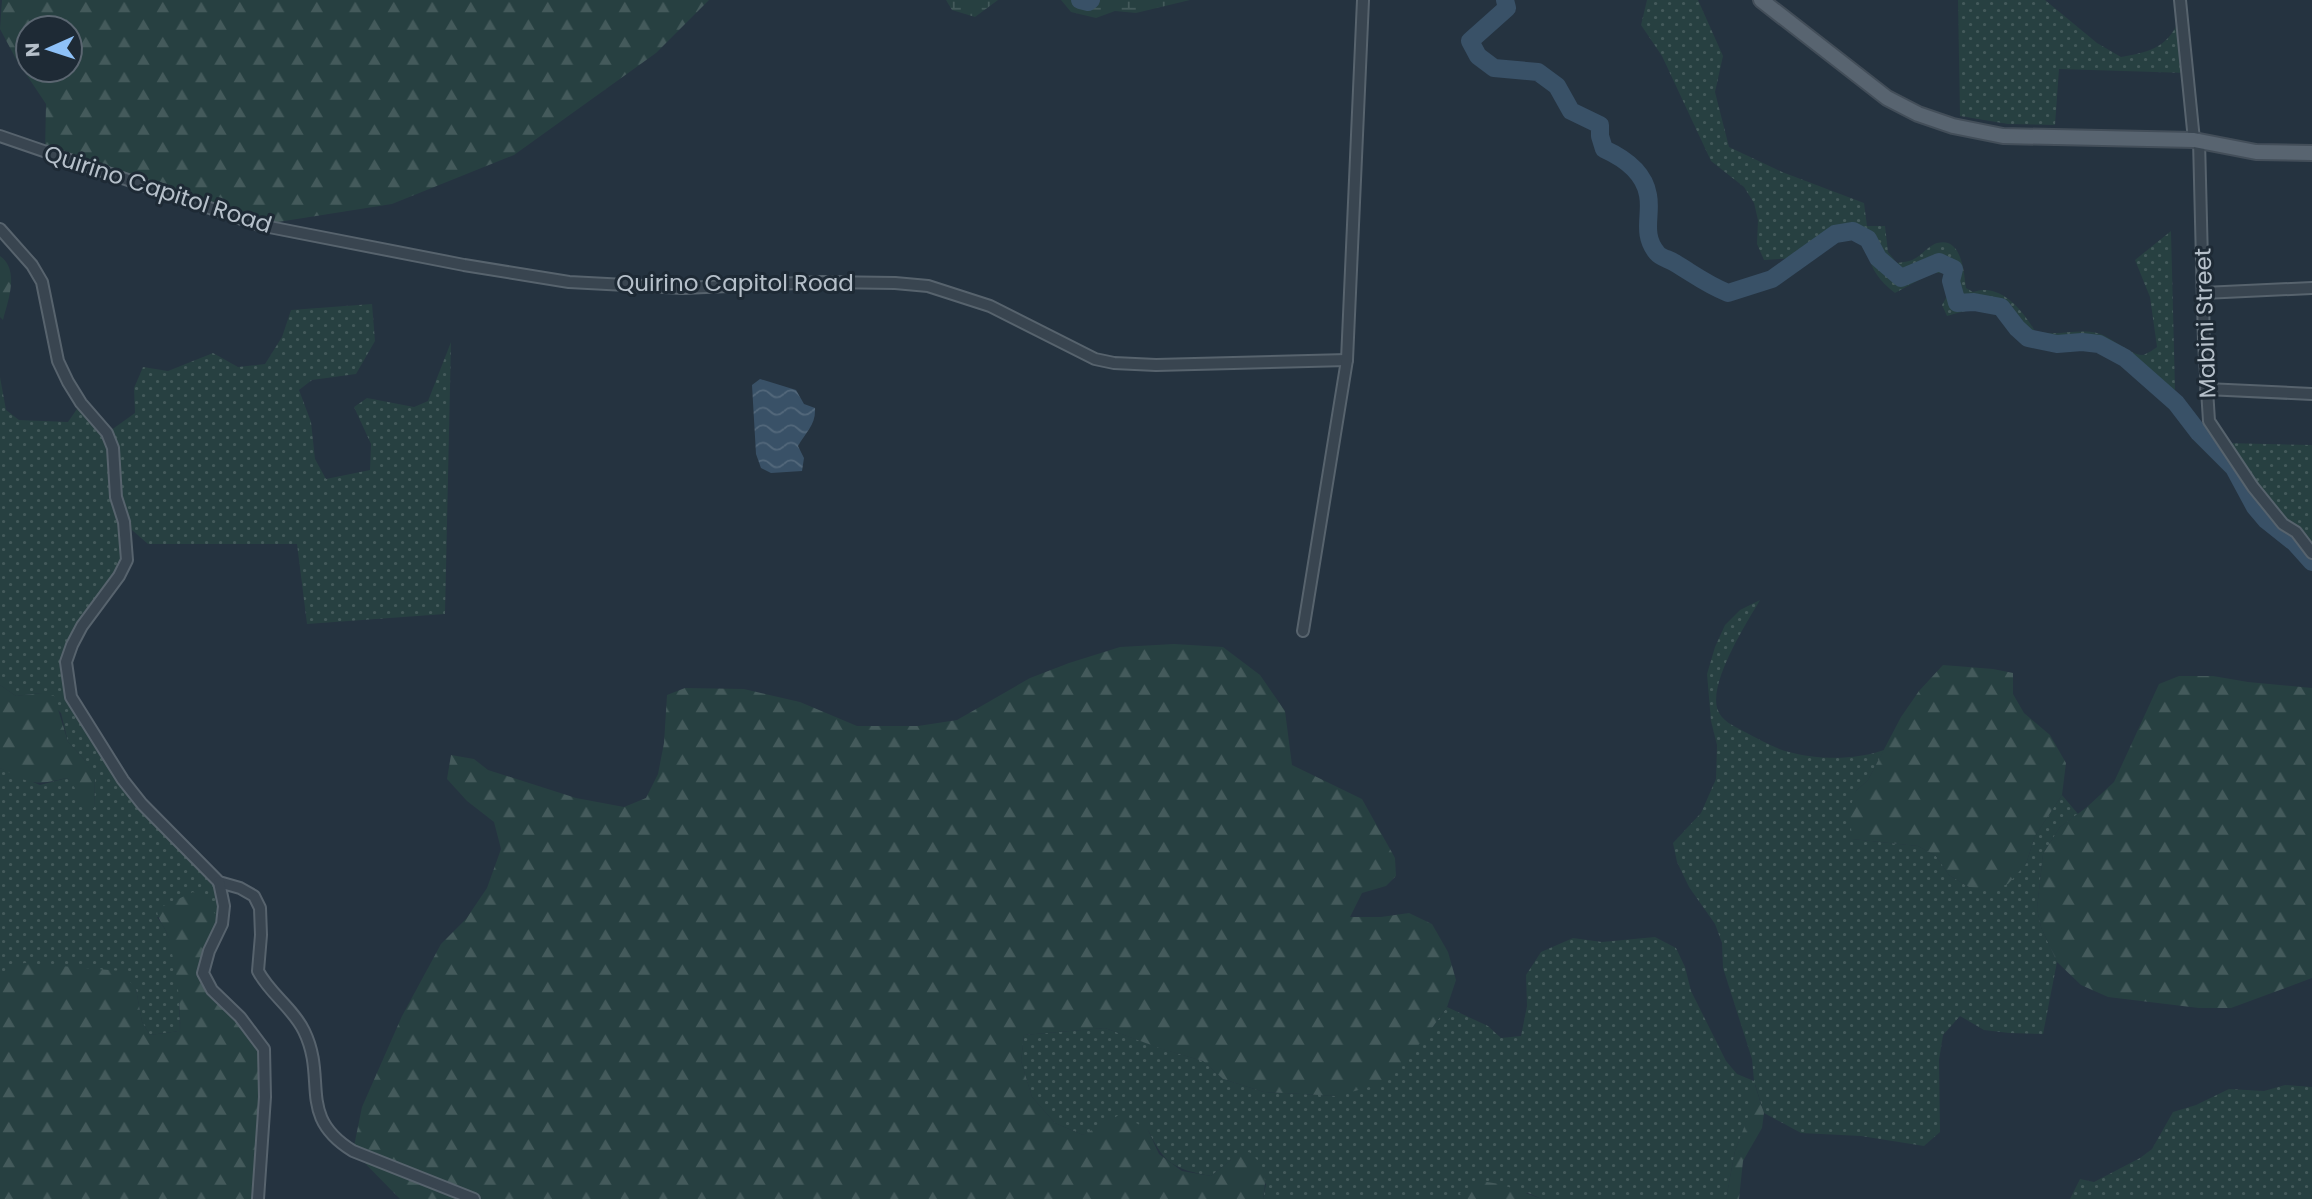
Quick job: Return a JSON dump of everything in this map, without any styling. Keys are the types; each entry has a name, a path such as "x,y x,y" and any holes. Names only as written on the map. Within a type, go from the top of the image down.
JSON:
{"main road":[{"path":"1761,0 1887,98 1918,114 1953,126 2003,136 2196,140 2256,152 2312,153"}],"street":[{"path":"1303,631 1347,360 1363,0"},
{"name":"Mabini Street","path":"2180,0 2196,140 2209,421 2253,487 2283,524 2296,532 2312,553"},
{"name":"Quirino Capitol Road","path":"0,136 259,225 464,265 569,282 670,287 823,282 928,286 990,306 1095,359 1114,363 1156,365 1347,360"},
{"path":"0,229 32,265 42,282 58,361 68,382 107,433 113,448 116,497 124,522 127,560 72,645 66,662 71,697 123,780 142,804 219,882 240,888 254,896 260,908 258,971 282,1005 293,1013 309,1042 315,1063 315,1099 325,1128 337,1142 353,1151 474,1199"},
{"path":"2203,293 2312,288"},
{"path":"2206,388 2312,394"},
{"path":"219,882 224,906 222,924 209,951 203,973 212,990 240,1017 264,1049 265,1097 258,1199"}],"green space":[{"path":"2,0 709,0 656,53 514,155 392,204 259,225 45,152 46,104 33,84 84,84 84,14 14,14 14,55 0,29"},
{"path":"946,0 998,0 975,17 952,10"},
{"path":"1061,0 1190,0 1136,13 1115,11 1096,18 1071,12"},
{"path":"1647,0 1698,0 1723,56 1715,92 1729,147 1782,172 1864,203 1867,226 1885,226 1888,252 1897,263 1912,260 1937,243 1952,245 1960,257 1966,288 1973,292 1993,291 2002,295 2017,307 2035,331 2097,333 2143,355 2157,347 2150,297 2135,260 2171,231 2175,390 2101,350 2086,347 2049,349 2035,346 1991,312 1975,310 1947,316 1942,305 1950,291 1952,277 1948,273 1932,273 1895,293 1882,281 1871,263 1868,239 1848,234 1811,257 1764,260 1757,244 1758,220 1754,203 1744,187 1711,161 1662,56 1641,25"},
{"path":"1958,0 2045,0 2097,43 2121,57 2158,46 2171,35 2181,16 2187,73 2059,69 2055,125 2008,124 1960,116"},
{"path":"0,256 10,269 11,277 10,295 3,320 0,317"},
{"path":"372,304 375,341 356,374 312,380 299,390 311,422 315,459 326,479 370,470 371,444 354,407 367,398 414,407 428,401 451,342 445,614 307,624 297,544 148,544 124,523 127,560 72,645 67,680 123,780 219,882 222,924 157,917 171,942 175,956 180,1031 150,1035 142,1022 136,989 0,982 0,768 40,785 67,778 94,807 95,778 83,758 68,742 61,713 41,693 16,696 0,685 0,377 6,410 19,420 68,422 81,403 107,433 135,413 134,388 143,367 168,371 213,353 238,367 265,364 282,337 291,310"},
{"path":"2224,443 2312,445 2312,553 2283,524"},
{"path":"1760,600 1738,637 1724,668 1716,696 1717,708 1732,725 1789,752 1837,758 1884,750 1868,780 1856,791 1852,839 1918,846 1936,856 1949,875 1969,887 2026,864 2035,836 2062,795 2078,814 2060,827 2043,854 2037,909 2041,927 2057,962 2043,1034 1984,1030 1960,1016 1943,1035 1939,1060 1940,1132 1924,1146 1861,1136 1801,1133 1764,1113 1755,1084 1750,1113 1735,1151 1726,1199 1542,1199 1528,1193 1461,1193 1462,1199 1263,1199 1266,1184 1231,1160 1211,1176 1188,1171 1165,1158 1148,1130 1106,1124 1083,1135 1055,1123 1032,1097 1021,1061 1024,1035 1105,1028 1203,1061 1223,1079 1264,1092 1337,1096 1432,1028 1447,1007 1488,1026 1501,1038 1521,1036 1527,1006 1526,975 1541,952 1573,938 1602,942 1655,937 1676,948 1685,967 1691,991 1726,1061 1737,1074 1754,1081 1752,1059 1723,968 1722,943 1715,924 1689,887 1677,862 1673,843 1701,813 1716,779 1717,745 1711,721 1707,674 1715,647 1725,625 1740,610"},
{"path":"1174,644 1223,647 1260,675 1285,711 1292,765 1362,799 1395,858 1396,876 1386,886 1362,893 1350,917 1409,913 1432,924 1448,952 1456,980 1447,1007 1405,1062 1376,1085 1337,1096 1264,1092 1223,1079 1203,1061 1105,1028 1024,1035 1021,1061 1032,1097 1055,1123 1083,1135 1121,1114 1148,1130 1159,1154 1182,1171 1211,1176 1231,1160 1249,1152 1264,1172 1263,1199 400,1199 353,1151 362,1107 402,1016 441,944 466,919 487,888 501,849 494,822 467,801 447,779 451,755 474,759 488,770 576,798 624,807 646,798 658,774 664,743 667,695 685,688 744,689 800,702 857,726 918,726 957,720 1030,678 1069,663 1120,647"},
{"path":"1943,665 2013,673 2013,694 2024,713 2050,735 2066,763 2062,795 2035,836 2026,864 2008,884 1992,890 1969,887 1949,875 1936,856 1918,846 1852,839 1850,815 1856,791 1868,780 1901,717 1919,691"},
{"path":"2179,676 2213,676 2312,688 2312,978 2231,1008 2199,1008 2108,997 2081,985 2057,962 2041,927 2037,909 2043,854 2060,827 2114,782 2159,684"},
{"path":"0,685 16,696 41,693 54,696 68,742 83,758 95,777 94,808 76,804 75,788 67,778 32,782 0,768"},
{"path":"193,892 204,898 222,924 203,973 264,1049 258,1199 0,1199 0,982 13,965 25,963 121,971 136,989 142,1022 150,1035 180,1031 174,962 169,939 157,909"},
{"path":"1754,1082 1764,1113 1762,1128 1743,1161 1739,1199 1726,1199 1735,1151 1748,1117"},
{"path":"2285,1085 2312,1087 2312,1199 2070,1199 2080,1179 2094,1182 2152,1149 2173,1112 2196,1105 2229,1089 2264,1091"},
{"path":"1480,1181 1500,1184 1542,1199 1462,1199 1460,1193"}],"water":[{"path":"760,379 796,390 804,404 815,408 812,424 798,446 804,458 802,471 771,473 761,468 756,454 752,385"}],"waterway":[{"path":"1080,0 1091,0"},
{"path":"1505,0 1507,8 1470,41 1478,56 1494,68 1538,72 1557,86 1571,111 1600,125 1604,149 1632,167 1646,187 1649,202 1649,239 1661,256 1728,293 1772,279 1835,234 1853,231 1868,239 1878,258 1901,278 1939,262 1954,269 1951,281 1957,303 1974,302 2001,307 2028,338 2057,344 2099,344 2125,358 2176,403 2199,433 2234,468 2255,507 2266,520 2295,543 2312,562"}]}
